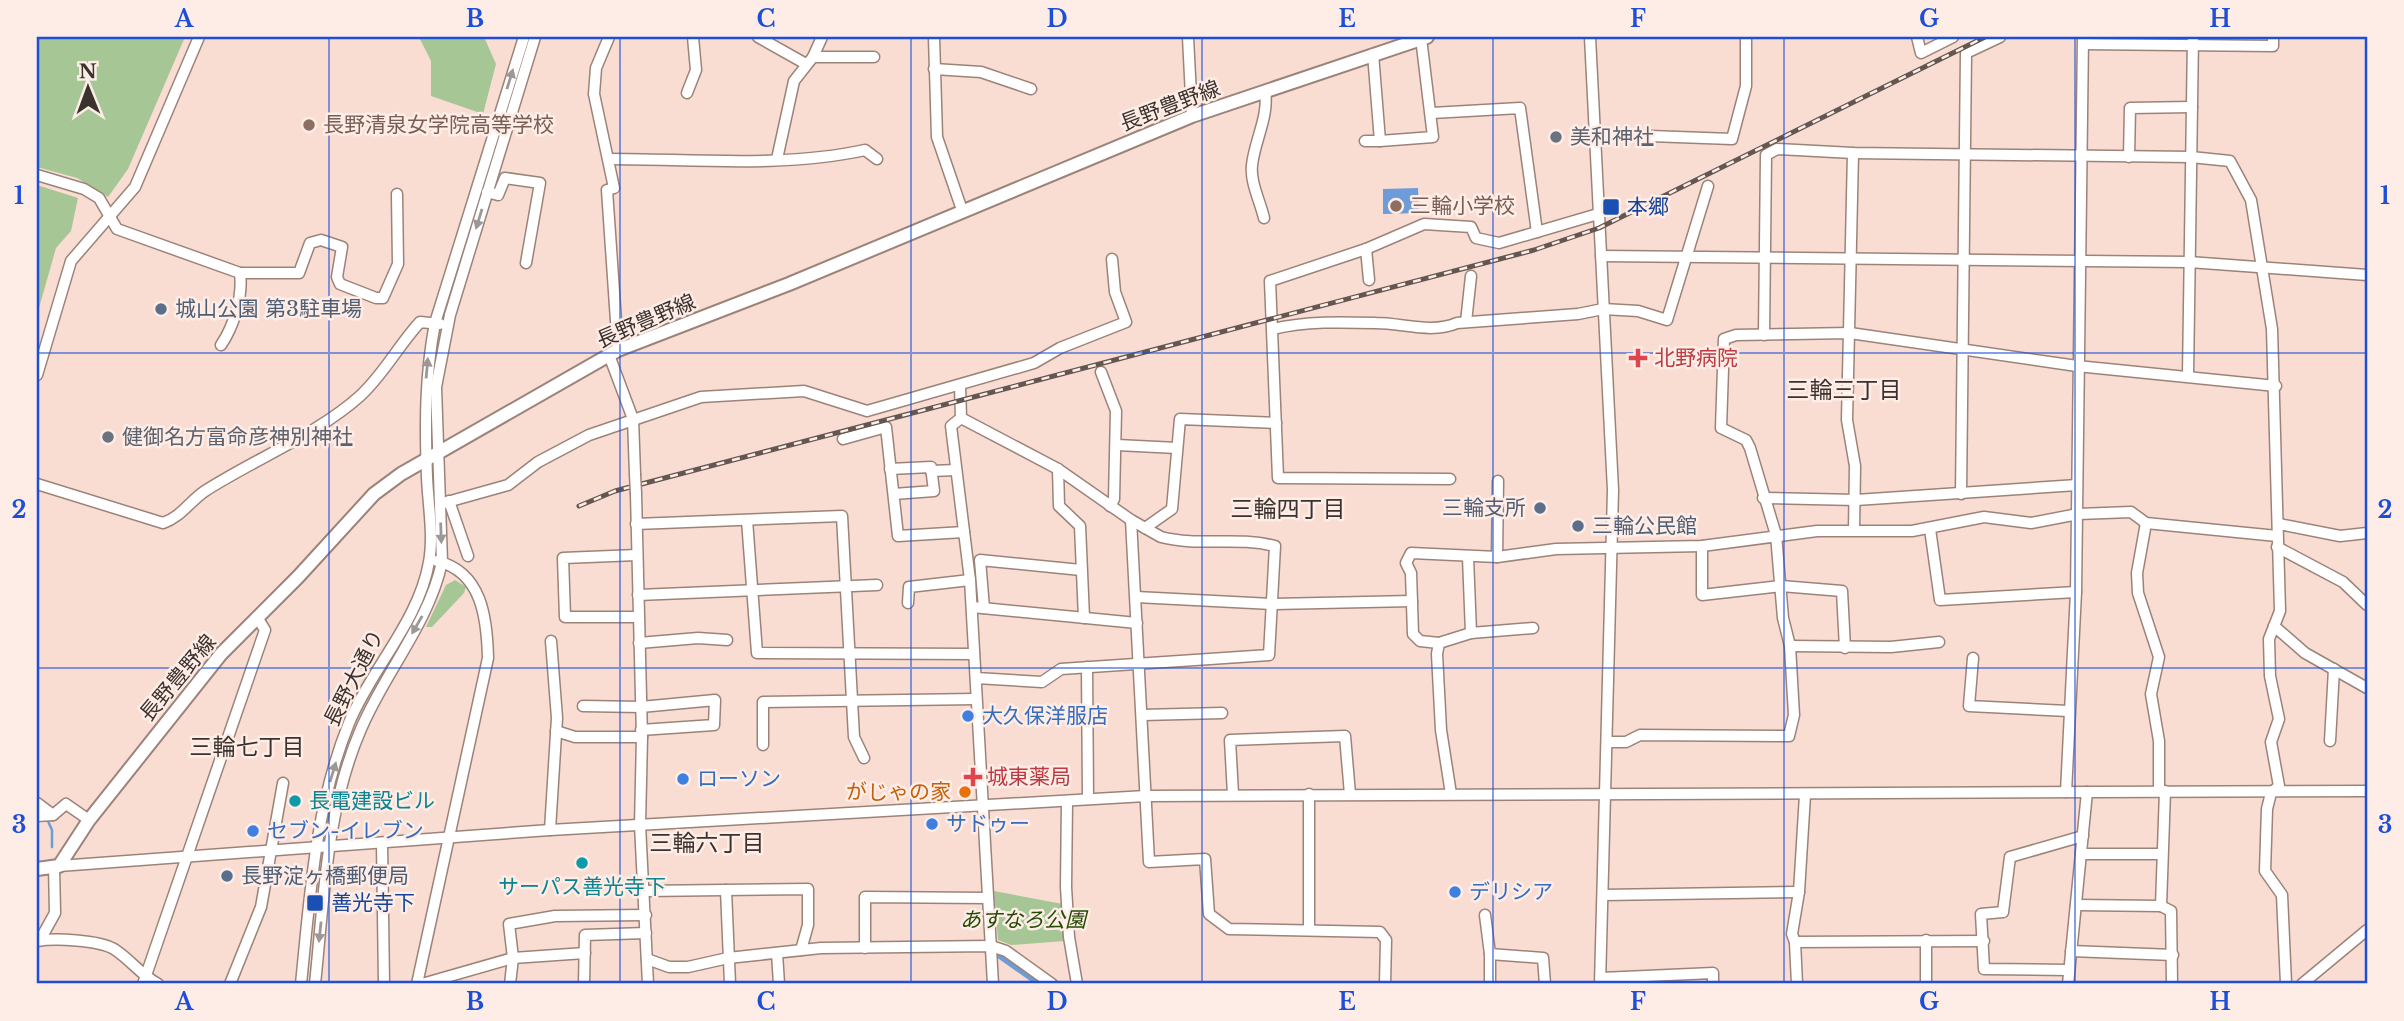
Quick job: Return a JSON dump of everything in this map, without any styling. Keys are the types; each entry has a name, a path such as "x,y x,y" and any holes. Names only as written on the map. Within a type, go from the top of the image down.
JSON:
{"main road":[{"name":"長野豊野線","path":"57,866 89,820 221,654 298,577 374,494 401,474 614,352 789,284 1192,116 1424,38"},
{"path":"37,869 57,866"}],"street":[{"path":"37,375 71,261 135,187 199,37"},
{"path":"468,556 445,503 432,458 425,402 428,359 435,323 524,37"},
{"path":"432,458 436,387 447,326 535,37"},
{"path":"609,37 596,68 594,94 614,188 607,190 614,352 633,419 641,706 640,825 648,984"},
{"path":"687,93 696,70 693,37"},
{"path":"758,37 810,60 874,57"},
{"path":"777,159 794,81 810,60 822,37"},
{"path":"934,37 937,137 962,210"},
{"path":"1188,37 1192,116"},
{"path":"1590,37 1613,490 1601,981 1656,980 1713,973 1713,984"},
{"path":"1595,134 1732,139 1746,86 1746,37"},
{"path":"1917,37 1921,53 1953,37"},
{"path":"1961,494 1966,53 2000,37"},
{"path":"2066,792 2078,514 2077,366 2084,41 2193,41 2273,46 2273,37"},
{"path":"1365,141 1433,137 1424,38"},
{"path":"2188,376 2193,41"},
{"path":"1373,54 1380,141"},
{"path":"934,69 982,72 1031,89"},
{"path":"1264,218 1253,181 1252,164 1266,108 1265,90"},
{"path":"2129,157 2130,108 2192,107"},
{"path":"1432,113 1520,108 1536,232"},
{"path":"1764,335 1766,155 1777,149 1853,153 2191,157 2231,161 2251,200 2272,329 2276,386 2280,611 2269,639 2270,676 2279,719 2271,742 2279,786 2271,793 2267,809 2264,872 2282,895 2286,984"},
{"path":"609,159 777,159 834,156 865,150 877,159"},
{"path":"1853,153 1847,420 1856,467 1854,530"},
{"path":"37,175 84,189 99,198 117,229 240,273 299,273 310,243 321,240 342,247 338,282 376,298 383,298 398,264 397,194"},
{"path":"487,192 498,195 505,178 540,183 526,263"},
{"path":"1273,329 1296,324 1377,323 1444,329 1466,322 1578,314 1603,309 1638,311 1667,320 1707,186"},
{"path":"1450,478 1278,478 1270,281 1366,249 1424,224 1471,227 1476,238 1499,243 1598,214"},
{"path":"1366,249 1369,280"},
{"path":"1601,256 2189,262 2261,265 2367,275"},
{"path":"445,503 508,485 554,452 589,435 701,397 804,391 867,411 1034,363 1060,348 1126,322 1115,292 1112,259"},
{"path":"221,345 228,335 238,305 240,273"},
{"path":"1466,322 1471,276"},
{"path":"37,484 163,523 175,519 203,492 262,460 358,398 387,369 418,324 435,323 447,326"},
{"path":"1607,742 1626,742 1640,735 1789,736 1794,715 1790,646 1783,618 1776,535 1746,440 1721,428 1724,339 1736,335 1850,332 2077,366 2276,386"},
{"path":"1101,372 1116,411 1114,499 1110,506"},
{"path":"960,386 961,418"},
{"path":"961,418 1058,469 1145,528 1186,544 1251,540 1275,546 1274,604 1269,655 1061,669 1042,682 976,678"},
{"path":"961,418 951,426 970,580 993,984"},
{"path":"1145,528 1172,509 1180,419 1276,423"},
{"path":"843,439 886,427 898,536 964,532"},
{"path":"1117,445 1177,448"},
{"name":"長野大通り","path":"301,984 322,810 349,723 423,587 430,560 432,458"},
{"path":"890,469 931,467 934,491 894,494"},
{"path":"1058,469 1059,506 1080,526 1084,618"},
{"path":"931,471 956,470"},
{"path":"1497,557 1498,481"},
{"path":"1763,498 1856,500 2077,485"},
{"path":"442,562 445,503"},
{"path":"1533,628 1471,633 1439,643 1420,641 1413,634 1411,573 1406,564 1412,553 1497,557 1556,549 1702,546 1776,535 1854,530 1912,531 1983,517 2031,523 2078,514 2131,512 2146,523 2277,542 2343,582 2367,605"},
{"path":"636,524 842,516 851,699 855,737 864,758"},
{"path":"747,520 757,653 974,654"},
{"path":"1131,520 1149,862 1205,859 1209,914 1229,929 1380,932 1386,940 1385,984"},
{"path":"2146,523 2137,573 2138,593 2158,657 2151,694 2159,741 2162,791 2161,906"},
{"path":"2279,524 2340,536 2367,533"},
{"path":"1930,528 1940,600 2076,592"},
{"path":"1702,546 1702,596 1781,586 1842,591 1845,648"},
{"path":"637,555 563,558 565,617 638,617"},
{"path":"1468,556 1471,633"},
{"path":"430,560 442,562 466,574 474,585 487,632 484,679 419,984 469,973 513,958 585,953"},
{"path":"984,608 980,561 1081,570"},
{"name":"長野大通り","path":"315,984 329,845 347,765 361,728 426,610 442,562"},
{"path":"908,603 909,587 970,580"},
{"path":"638,595 877,585"},
{"path":"1136,597 1274,604 1412,601"},
{"path":"972,607 1137,623"},
{"path":"144,981 265,630 257,617"},
{"path":"2274,626 2305,653 2367,688"},
{"path":"639,643 698,638 727,639"},
{"path":"550,830 556,731 551,641"},
{"path":"1790,646 1845,648 1939,642"},
{"path":"1439,643 1437,653 1441,730 1451,794"},
{"path":"1973,658 1969,706 2068,711"},
{"path":"1087,667 1088,799"},
{"path":"2330,741 2334,669"},
{"path":"763,745 763,702 976,699"},
{"path":"556,731 575,737 641,734 714,725 715,700 641,706 583,706"},
{"path":"1142,715 1222,713"},
{"path":"1233,794 1230,740 1345,736 1350,794"},
{"path":"230,984 261,906 283,783"},
{"path":"2068,984 2087,792"},
{"path":"158,984 144,981 114,950 100,943 38,941 55,913 57,866 186,859 316,846 550,830 1146,796 2367,792"},
{"path":"1309,794 1309,929"},
{"path":"1797,984 1795,942 1792,934 1799,892 1805,795"},
{"path":"1067,801 1066,887 1069,937 1077,984"},
{"path":"37,803 53,815"},
{"path":"37,816 53,815 66,804 89,820"},
{"path":"2068,970 1984,969 1981,914 2003,912 2010,857 2083,836"},
{"path":"382,843 384,984"},
{"path":"2081,854 2162,854"},
{"path":"644,891 808,889 808,925 801,950"},
{"path":"726,890 730,984"},
{"path":"1603,895 1799,892"},
{"path":"865,948 865,897 988,898"},
{"path":"2076,905 2161,906 2171,911 2172,984"},
{"path":"510,984 513,958 509,924 555,916 646,915"},
{"path":"1485,915 1490,954 1490,984"},
{"path":"2302,984 2367,929"},
{"path":"584,984 585,935 646,933"},
{"path":"1926,940 1926,984"},
{"path":"1795,942 1984,941"},
{"path":"647,959 669,967 688,967 727,958 801,950 991,946 1006,951 1052,984"},
{"path":"2071,951 2173,955"},
{"path":"777,953 779,984"},
{"path":"1490,954 1543,958 1545,984"}],"green space":[{"path":"37,37 185,37 128,169 108,197 77,178 37,167"},
{"path":"419,37 484,37 496,64 483,114 431,96 431,61"},
{"path":"37,185 78,198 71,231 56,248 37,315"},
{"path":"455,580 466,587 464,593 432,627 426,627 446,585"},
{"name":"あすなろ公園","path":"994,891 1063,904 1065,941 1011,945 998,940"}],"water":[{"path":"1418,188 1419,213 1383,214 1383,189"}],"waterway":[{"path":"47,819 52,830 52,847"},
{"path":"999,953 1043,984"}],"railway":[{"path":"579,506 615,491 1534,250 1599,228 1985,37"}],"place":[{"name":"長野清泉女学院高等学校","path":"309,125"},
{"name":"美和神社","path":"1556,137"},
{"name":"三輪小学校","path":"1396,206"},
{"name":"本郷","path":"1611,207"},
{"name":"城山公園 第3駐車場","path":"161,309"},
{"name":"北野病院","path":"1638,358"},
{"name":"健御名方富命彦神別神社","path":"108,437"},
{"name":"三輪支所","path":"1540,508"},
{"name":"三輪公民館","path":"1578,526"},
{"name":"大久保洋服店","path":"968,716"},
{"name":"城東薬局","path":"973,777"},
{"name":"ローソン","path":"683,779"},
{"name":"がじゃの家","path":"965,792"},
{"name":"長電建設ビル","path":"295,801"},
{"name":"サドゥー","path":"932,824"},
{"name":"セブン-イレブン","path":"253,831"},
{"name":"サーパス善光寺下","path":"582,863"},
{"name":"長野淀ヶ橋郵便局","path":"227,876"},
{"name":"デリシア","path":"1455,892"},
{"name":"善光寺下","path":"315,903"}],"district":[{"name":"三輪三丁目","path":"1844,390"},
{"name":"三輪四丁目","path":"1288,509"},
{"name":"三輪七丁目","path":"247,747"},
{"name":"三輪六丁目","path":"707,843"}]}
